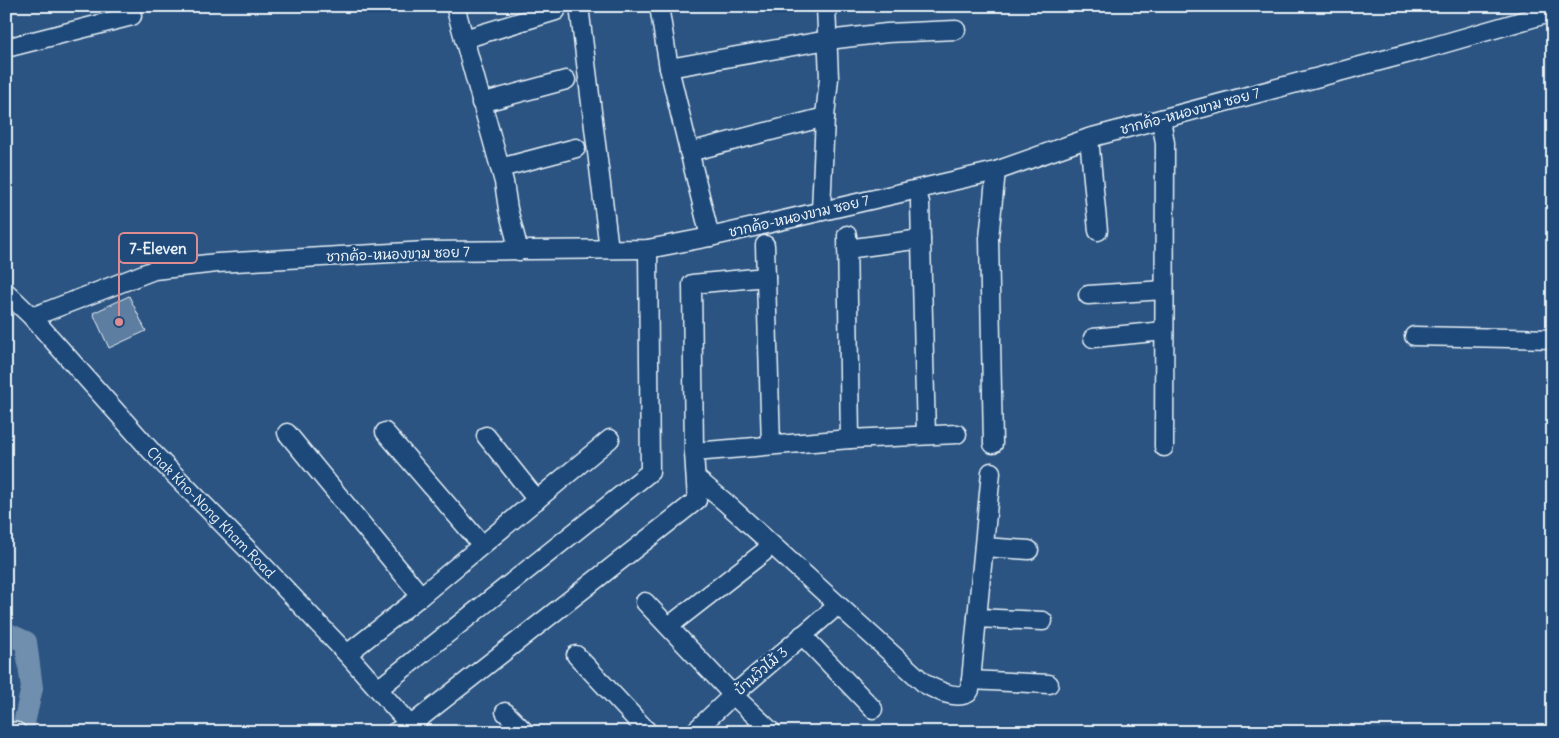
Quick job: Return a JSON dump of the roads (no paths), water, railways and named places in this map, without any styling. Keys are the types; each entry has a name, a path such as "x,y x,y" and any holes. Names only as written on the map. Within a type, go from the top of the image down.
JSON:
{"street":[{"path":"455,6 502,175 508,209 524,251"},
{"path":"580,6 609,249"},
{"path":"659,6 669,68 710,237"},
{"path":"821,211 825,117 829,78 826,6"},
{"path":"464,39 556,11"},
{"name":"ชากค้อ-หนองขาม ซอย 7","path":"32,317 154,270 217,263 426,250 648,249 710,237 996,171 1089,138 1425,49 1553,12"},
{"path":"6,48 132,16"},
{"path":"669,68 828,40 887,33 956,30"},
{"path":"481,103 566,80"},
{"path":"689,152 825,117"},
{"path":"1161,119 1165,143 1164,447"},
{"path":"1089,138 1098,231"},
{"path":"502,175 576,148"},
{"path":"993,444 988,238 996,171"},
{"path":"920,202 926,436"},
{"path":"850,439 847,242 921,239"},
{"path":"765,245 772,445"},
{"path":"378,689 650,472 648,249"},
{"path":"407,730 697,500 694,452 692,284 766,277"},
{"path":"1088,295 1164,290"},
{"name":"Chak Kho-Nong Kham Road","path":"6,292 32,317 152,452 347,654 378,689 407,730"},
{"path":"1093,338 1164,331"},
{"path":"1414,336 1553,339"},
{"path":"385,432 482,545"},
{"path":"286,433 420,596"},
{"path":"694,452 850,439 957,434"},
{"path":"486,436 537,500"},
{"path":"347,654 610,439"},
{"path":"696,478 725,502 925,684 945,693 960,695 968,693 970,690 991,472"},
{"path":"984,547 1029,550"},
{"path":"669,626 764,552"},
{"path":"645,602 733,695 772,732"},
{"name":"บ้านวิวไม้ 3","path":"694,732 733,695 830,612"},
{"path":"977,618 1043,621"},
{"path":"802,635 873,709"},
{"path":"576,655 648,732"},
{"path":"971,680 1049,684"},
{"path":"505,712 525,732"},
{"path":"6,731 17,732"}],"waterway":[{"path":"6,633 26,642 32,688 22,732"}],"place":[{"name":"7-Eleven","path":"119,322"}]}
